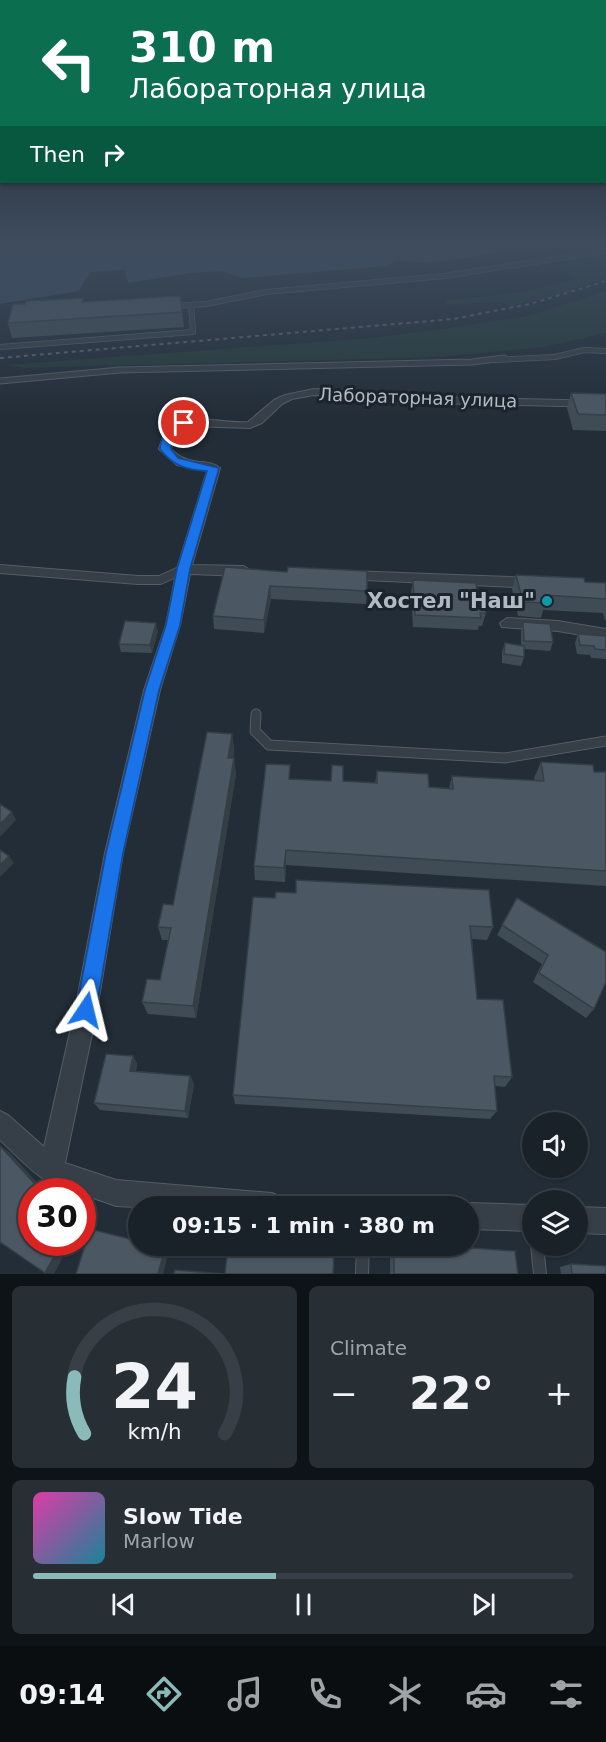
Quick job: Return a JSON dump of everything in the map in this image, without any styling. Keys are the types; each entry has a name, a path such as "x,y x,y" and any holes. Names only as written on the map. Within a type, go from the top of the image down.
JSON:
{"street":[{"name":"Лабораторная улица","path":"51,1171 86,1010 114,853 152,690 173,625 184,569 214,468 192,467 174,460 165,449 167,435 175,426 184,423 242,426 252,424 283,399 313,393 364,393 382,399 606,404"},
{"path":"184,569 254,572"},
{"path":"336,575 547,583"},
{"path":"507,623 558,626 606,634"},
{"path":"0,1123 51,1171 116,1193 152,1196"},
{"path":"479,1216 522,1218"},
{"path":"588,1220 606,1221"}],"lane":[{"path":"169,307 213,300"},
{"path":"0,348 193,332 191,305"},
{"path":"0,381 120,370 428,363 514,357 555,357 584,350 606,351"},
{"path":"0,569 160,580 184,569"},
{"path":"256,714 255,730 269,745 506,758 606,741"},
{"path":"362,1274 363,1256"},
{"path":"538,1256 540,1274"}],"green space":[{"path":"534,300 511,306 499,302 447,305 444,301"},
{"path":"576,300 606,300 606,333 544,347 439,357 24,368 5,365 372,338 527,316"}],"water":[{"path":"0,300 22,300 0,304"}],"building":[{"path":"36,300 181,300 182,312 8,323 13,304"},
{"path":"571,393 606,394 606,415 578,414"},
{"path":"225,567 287,572 288,567 367,571 367,591 270,586 264,620 213,616"},
{"path":"516,575 584,578 585,582 606,583 606,599 544,595 545,603 523,602"},
{"path":"413,580 476,583 479,602 484,602 486,613 480,613 481,618 415,615"},
{"path":"125,621 156,623 150,645 119,644"},
{"path":"523,622 550,624 553,642 524,641"},
{"path":"578,634 606,636 606,650 580,645"},
{"path":"505,643 524,646 524,657 504,654"},
{"path":"207,732 232,734 228,758 234,758 193,1006 142,1002 147,979 160,980 171,928 158,927 163,904 173,905"},
{"path":"541,762 593,765 594,772 606,772 606,871 286,850 284,868 254,866 266,764 290,765 289,779 331,781 332,765 343,766 343,781 377,783 377,771 428,774 429,787 453,789 452,776 544,781"},
{"path":"0,804 12,812 0,824"},
{"path":"0,850 9,856 0,865"},
{"path":"296,880 489,890 493,927 470,926 477,999 503,1000 512,1077 494,1076 497,1111 233,1095 253,897 275,898 276,892 296,893"},
{"path":"517,898 606,952 606,982 594,1009 539,973 548,955 502,925"},
{"path":"106,1054 133,1056 130,1071 190,1076 185,1111 94,1103"},
{"path":"0,1146 29,1178 18,1178 18,1254 0,1242"},
{"path":"96,1230 128,1238 128,1256 163,1256 158,1274 76,1274 82,1256 96,1256"},
{"path":"479,1248 515,1251 518,1274 394,1274 394,1256 479,1256"},
{"path":"20,1256 54,1256 45,1273"},
{"path":"227,1256 334,1256 333,1274 225,1274"},
{"path":"571,1264 606,1266 606,1274 572,1274"},
{"path":"175,1270 225,1274 174,1274"}],"railway":[{"path":"0,358 453,319 542,300"}],"place":[{"name":"Хостел \"Наш\"","path":"547,601"}],"route":[{"path":"86,1010 114,853 152,690 173,625 184,569 214,468 192,467 174,460 165,449 167,435 175,426 184,423"}]}
